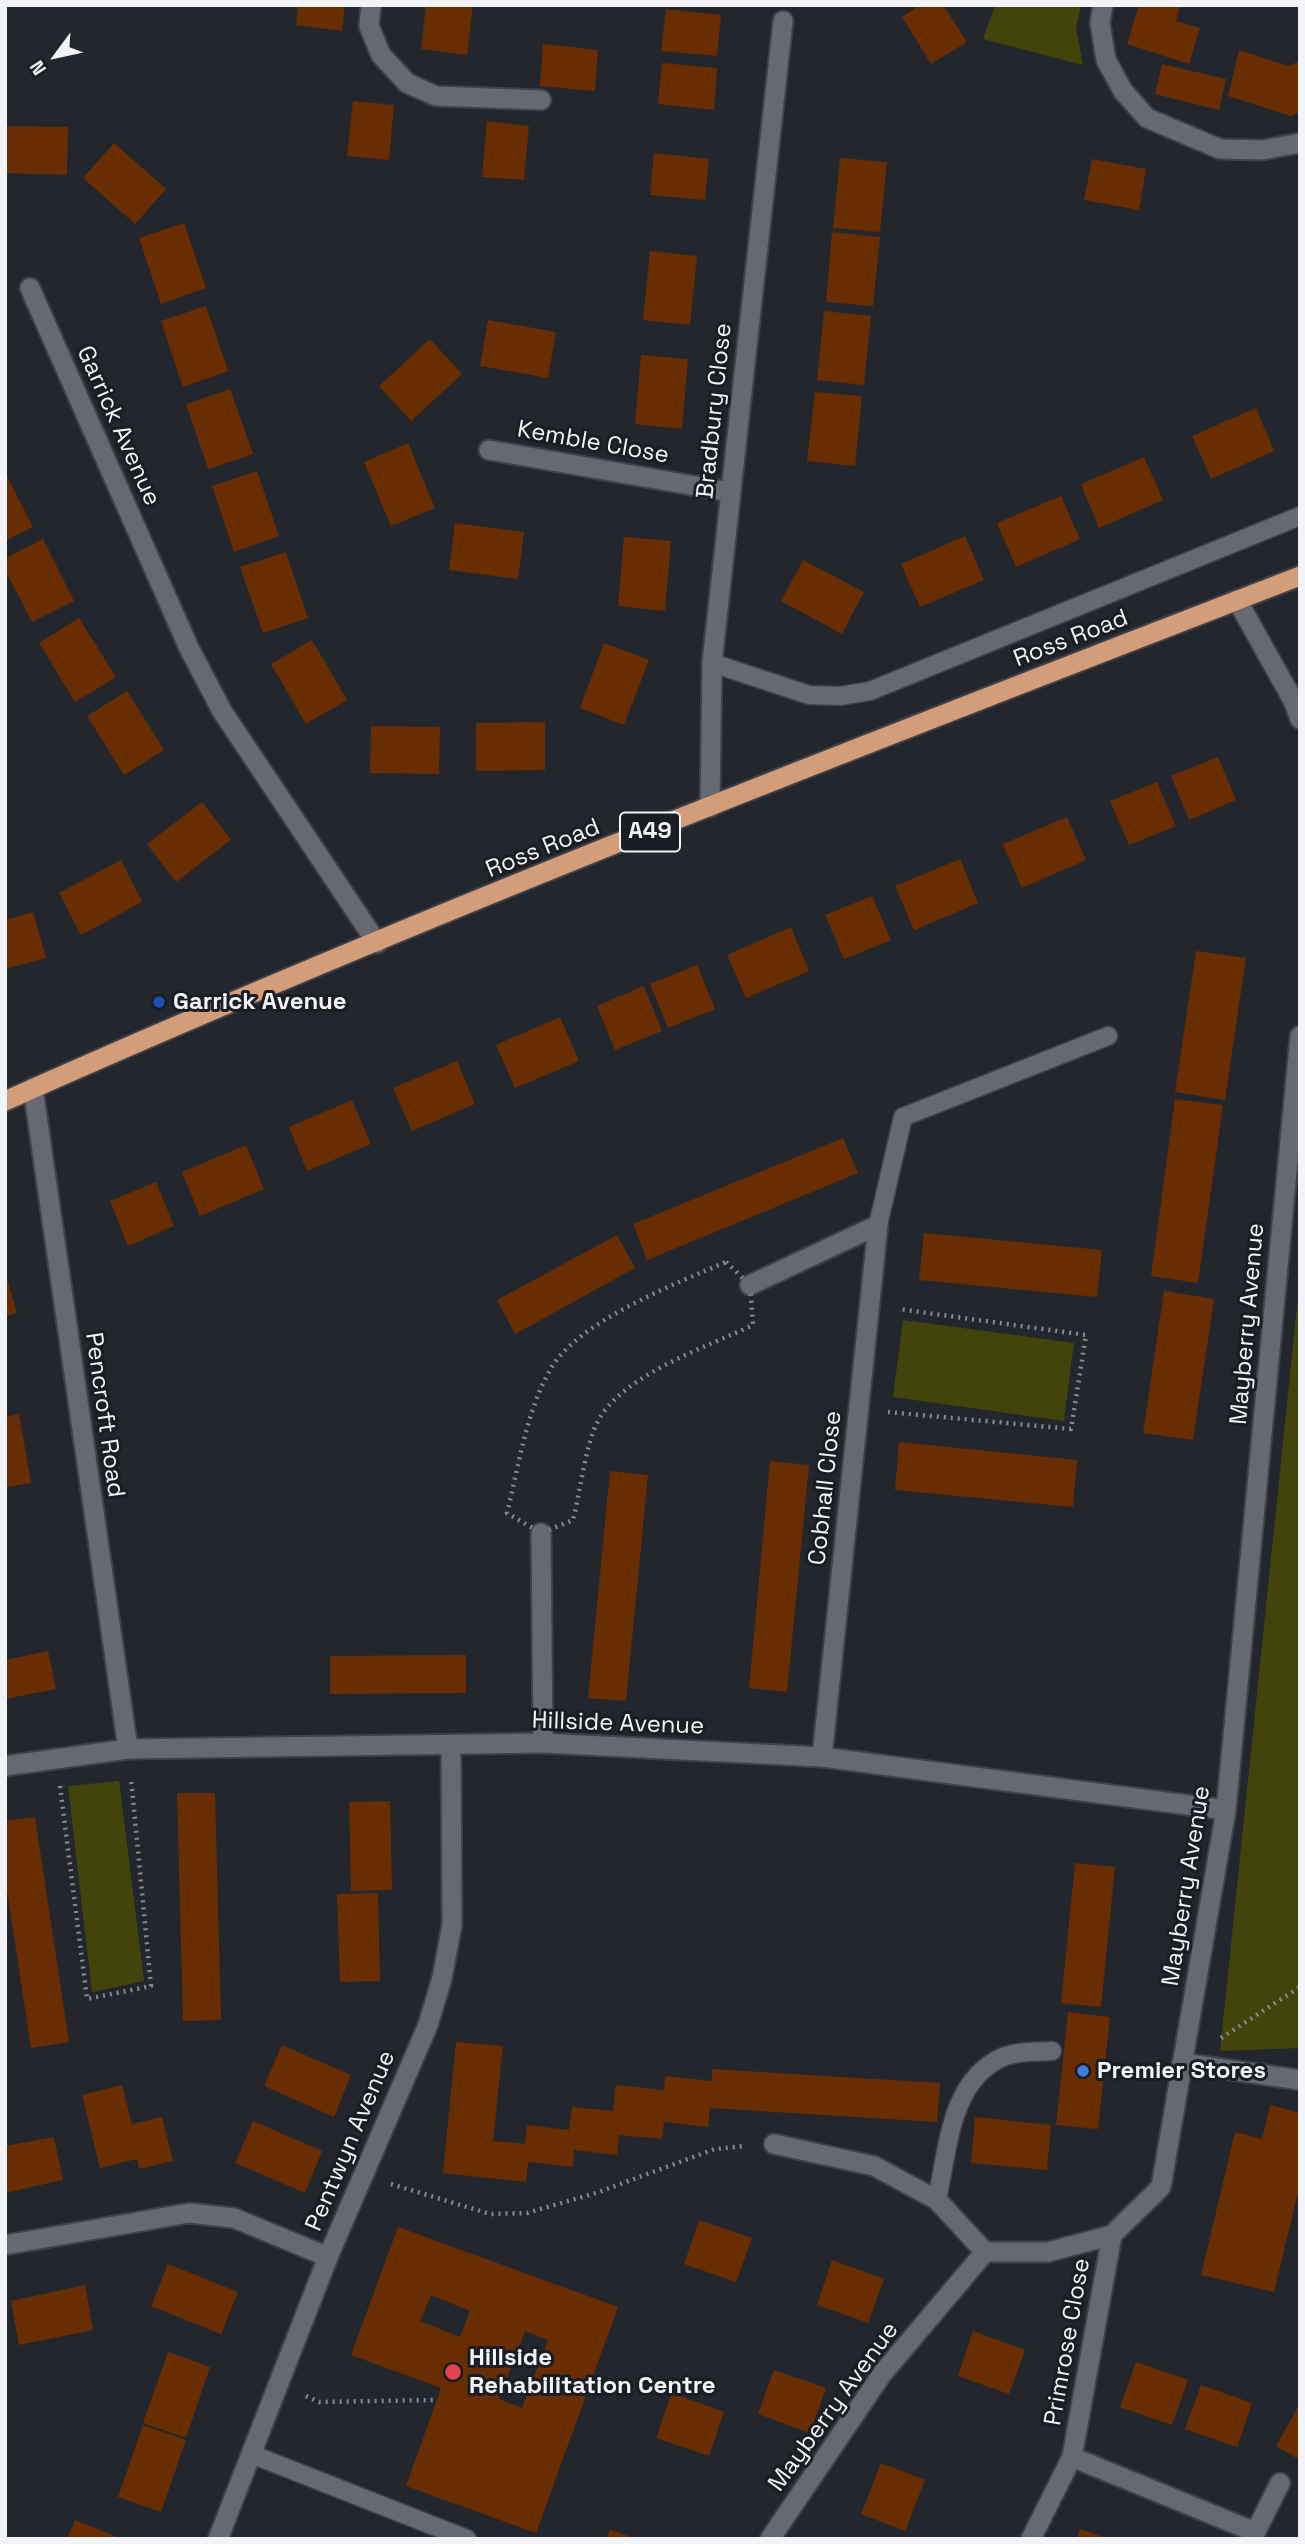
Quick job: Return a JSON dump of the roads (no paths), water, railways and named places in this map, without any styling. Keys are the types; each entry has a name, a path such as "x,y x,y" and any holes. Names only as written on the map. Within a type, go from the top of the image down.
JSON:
{"highway":[{"name":"Ross Road","path":"5,1101 377,943 710,807 1300,576"}],"street":[{"path":"371,5 369,26 382,55 407,83 436,96 541,100"},
{"path":"1103,5 1100,23 1106,60 1123,91 1147,118 1220,149 1262,150 1300,143"},
{"name":"Bradbury Close","path":"710,807 712,663 783,21"},
{"name":"Garrick Avenue","path":"30,288 189,648 222,711 377,943"},
{"name":"Kemble Close","path":"489,450 730,492"},
{"path":"1237,600 1298,707"},
{"name":"Mayberry Avenue","path":"770,2539 882,2374 985,2252 1048,2252 1112,2235 1161,2187 1226,1810 1300,1036"},
{"name":"Pencroft Road","path":"33,1088 128,1749"},
{"path":"750,1285 878,1225"},
{"name":"Cobhall Close","path":"822,1757 878,1225"},
{"path":"541,1533 542,1744"},
{"name":"Hillside Avenue","path":"5,1766 128,1749 542,1744 822,1757 1226,1810"},
{"name":"Pentwyn Avenue","path":"218,2539 328,2258 428,2025 442,1978 452,1925 451,1746"},
{"path":"1182,2063 1300,2080"},
{"path":"774,2144 874,2166 937,2200 985,2252"},
{"path":"5,2245 189,2213 234,2218 328,2258"},
{"name":"Primrose Close","path":"1031,2539 1072,2457 1112,2235"},
{"name":"Primrose Close","path":"1072,2457 1254,2535"},
{"path":"1254,2535 1280,2483"}],"lane":[{"path":"712,663 809,695 840,696 870,691 1300,516"},
{"path":"878,1225 903,1117 1108,1036"},
{"path":"937,2200 964,2089 981,2070 1006,2056 1052,2051"},
{"path":"251,2454 467,2539"}],"place":[{"name":"Garrick Avenue","path":"159,1002"},
{"name":"Premier Stores","path":"1083,2071"},
{"name":"Hillside Rehabilitation Centre","path":"453,2372"}]}
